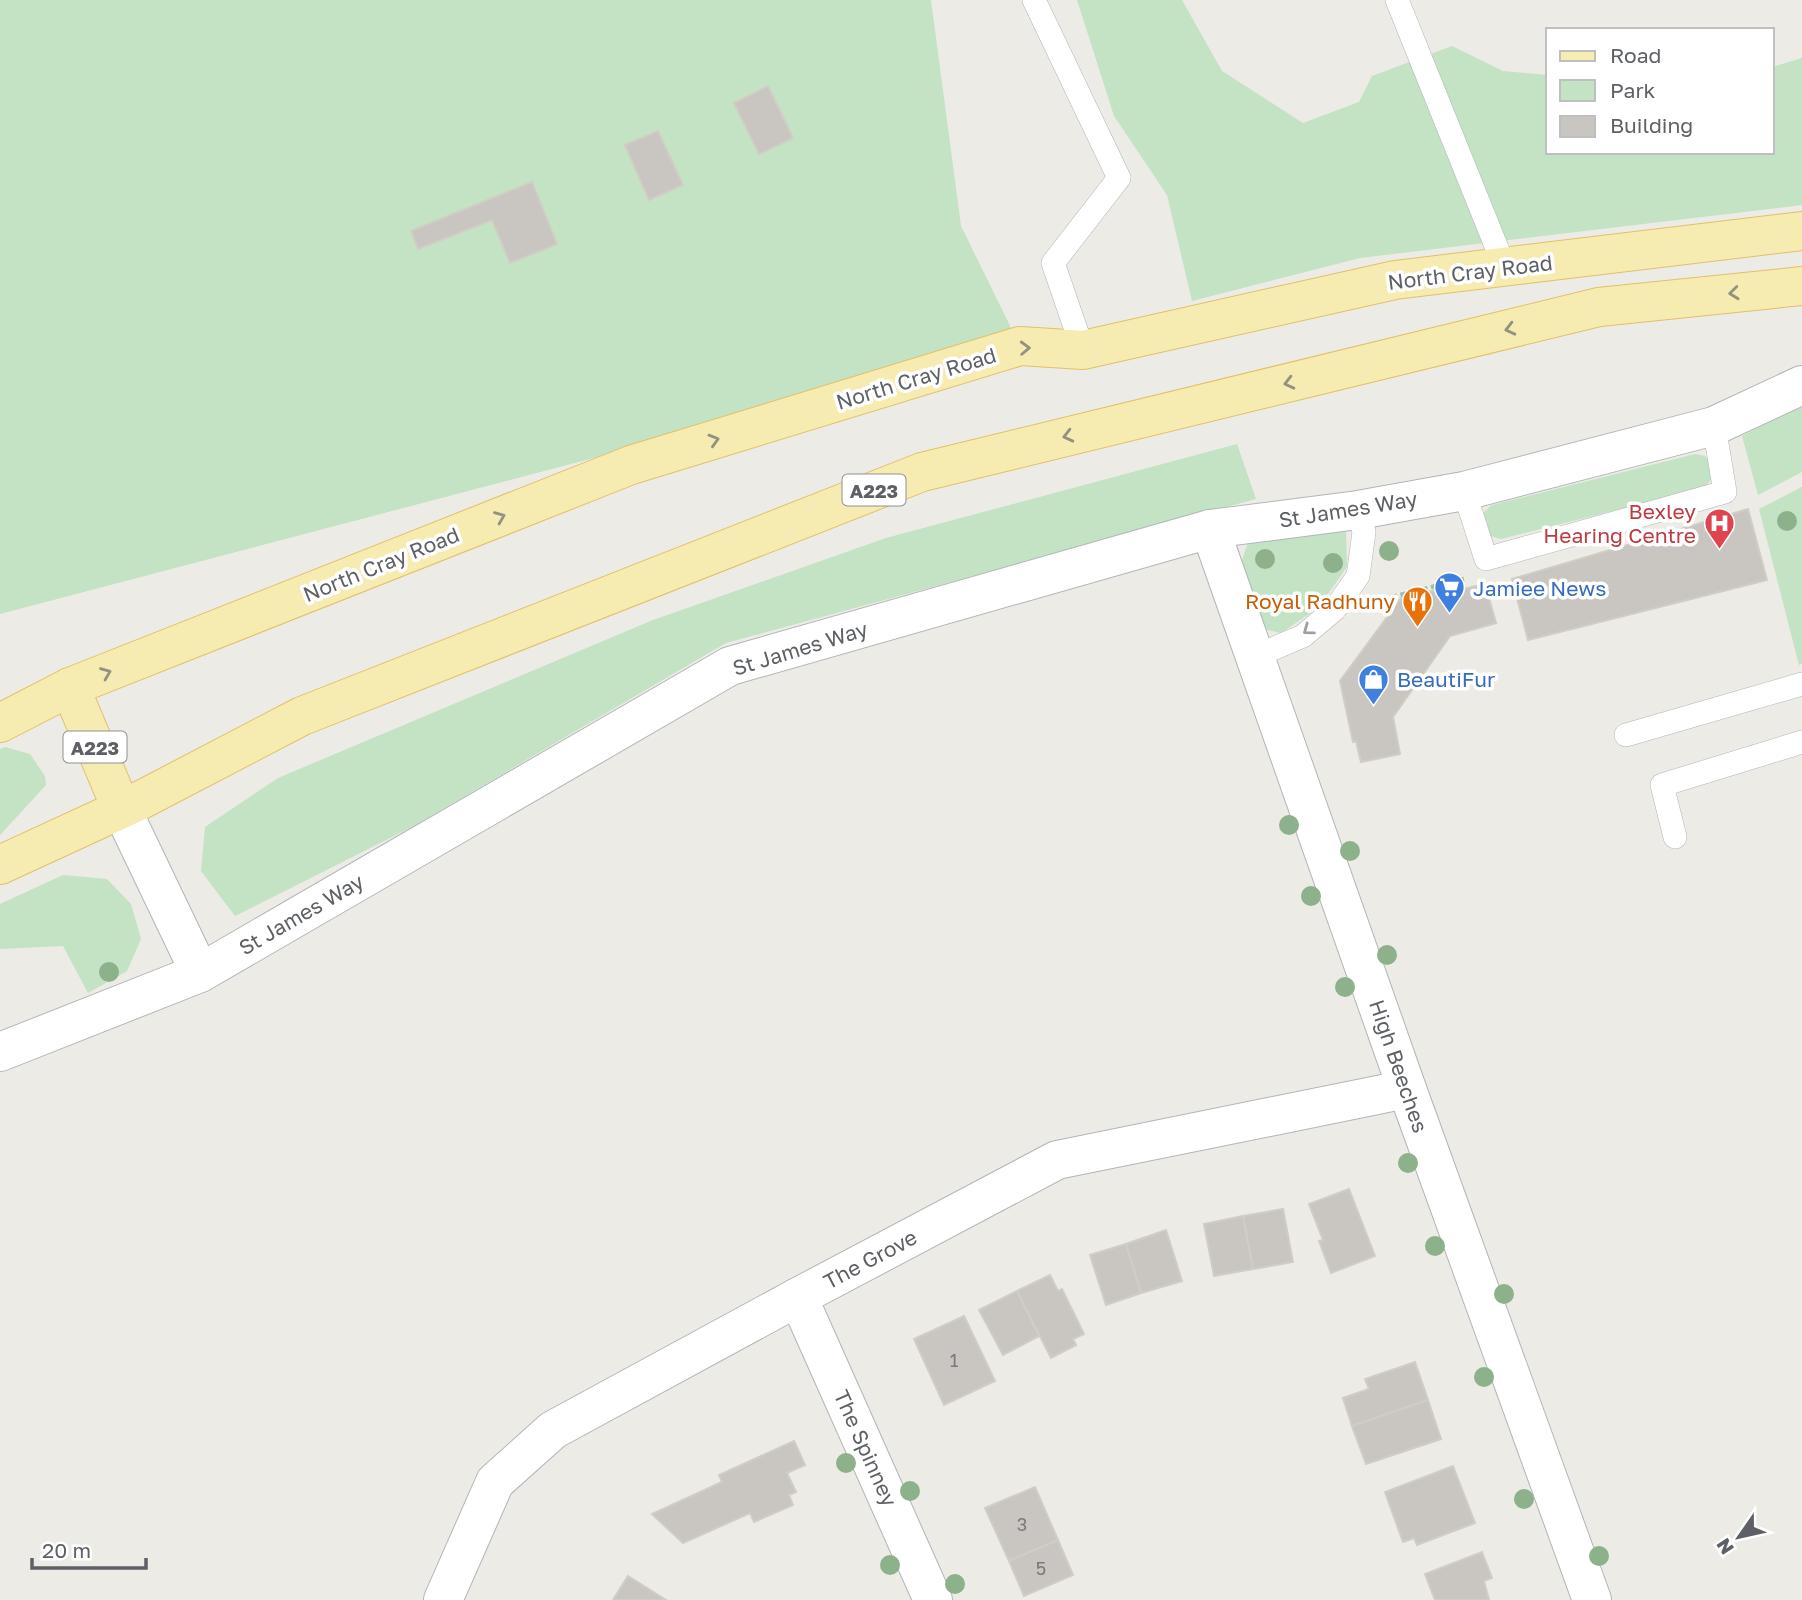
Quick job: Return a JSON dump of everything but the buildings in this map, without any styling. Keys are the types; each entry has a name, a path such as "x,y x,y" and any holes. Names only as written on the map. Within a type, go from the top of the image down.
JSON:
{"main road":[{"name":"North Cray Road","path":"0,723 69,687 631,465 1020,346 1083,350 1395,280 1802,231"},
{"name":"A223","path":"0,865 141,800 302,716 922,472 1599,307 1802,286"},
{"name":"A223","path":"69,687 121,808"}],"street":[{"name":"St James Way","path":"0,1052 200,972 730,667 1210,529 1358,510 1464,491 1714,426 1802,385"},
{"name":"High Beeches","path":"1210,529 1406,1089 1592,1600"},
{"path":"121,808 200,972"},
{"name":"The Grove","path":"443,1600 495,1482 553,1430 798,1297 1057,1160 1406,1089"},
{"name":"The Spinney","path":"798,1297 933,1600"}],"lane":[{"path":"1034,0 1119,178 1053,263 1083,350"},
{"path":"1396,0 1505,268"},
{"path":"1464,491 1486,559 1726,492 1714,426"},
{"path":"1256,656 1303,636 1335,609 1358,576 1364,532 1358,510"},
{"path":"1626,735 1802,684"},
{"path":"1675,837 1662,785 1802,742"}],"path":[{"path":"1376,601 1468,578"}],"green space":[{"path":"0,0 931,0 961,226 1020,346 0,614"},
{"path":"1077,0 1182,0 1222,71 1303,123 1359,102 1372,76 1452,46 1503,71 1546,75 1546,154 1774,154 1774,66 1802,58 1802,205 1360,258 1192,301 1167,195 1114,116"},
{"path":"1802,404 1802,472 1758,495 1742,436"},
{"path":"1237,444 1256,499 726,643 410,828 235,916 201,871 205,827 278,778 653,620 886,538"},
{"path":"1695,454 1705,456 1714,466 1711,480 1704,488 1501,539 1490,536 1484,525 1484,512 1492,505"},
{"path":"1802,487 1802,664 1799,665 1759,509"},
{"path":"1333,524 1346,531 1347,567 1318,608 1281,633 1264,629 1240,566 1249,539"},
{"path":"5,747 30,754 45,776 46,785 0,835 0,749"},
{"path":"63,875 107,879 131,904 141,939 127,971 88,993 63,946 0,949 0,904"}],"place":[{"name":"Bexley Hearing Centre","path":"1719,550"},
{"name":"Jamiee News","path":"1450,615"},
{"name":"Royal Radhuny","path":"1418,628"},
{"name":"BeautiFur","path":"1374,706"}]}
